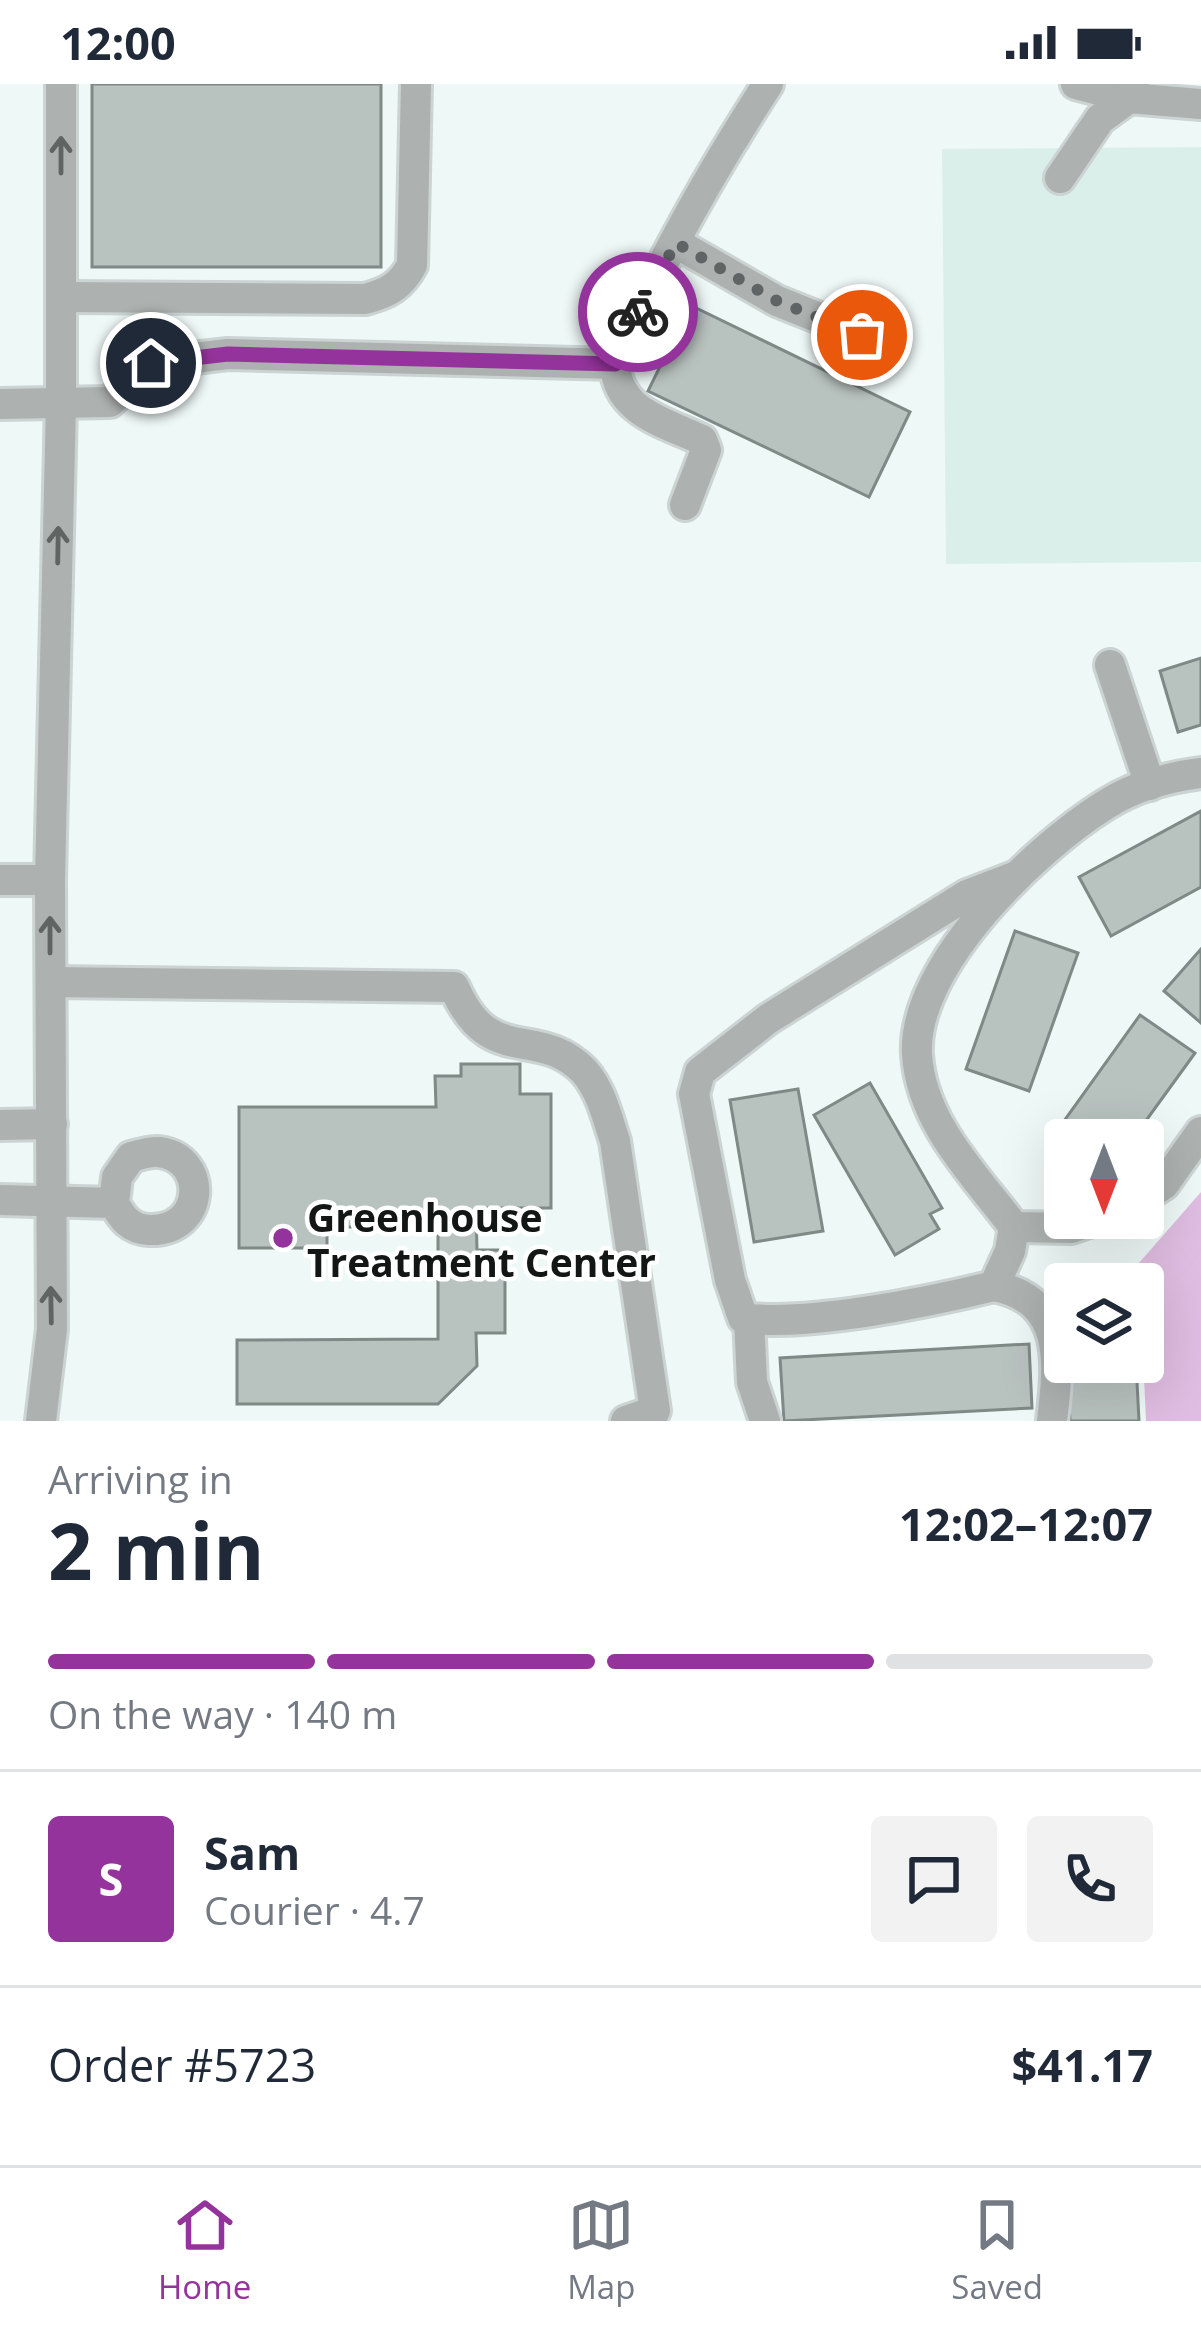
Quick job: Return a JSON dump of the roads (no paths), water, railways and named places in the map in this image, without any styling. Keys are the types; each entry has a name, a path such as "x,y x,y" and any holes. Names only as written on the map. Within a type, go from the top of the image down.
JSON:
{"street":[{"path":"41,1421 52,1329 50,880 61,403 61,84"},
{"path":"61,297 365,298 388,293 404,280 412,265 416,84"},
{"path":"686,505 706,450 702,440 644,413 622,394 615,364 727,148 769,84"},
{"path":"1076,84 1201,104"},
{"path":"1060,178 1100,119 1131,91"},
{"path":"676,243 777,301 862,335"},
{"path":"0,404 110,402 151,363 228,354 615,364"},
{"path":"1109,665 1150,785"},
{"path":"994,1286 1010,1251 1014,1227 957,1156 925,1098 917,1027 926,1000 947,962 1014,877 1105,805 1150,785 1201,773"},
{"path":"1014,877 967,896 768,1018 700,1072 694,1094 730,1280 743,1318 773,1322 948,1298 994,1286 1017,1290 1048,1321 1057,1376 1052,1421"},
{"path":"0,880 50,880"},
{"path":"51,982 454,988 468,1018 487,1032 561,1055 584,1072 602,1100 619,1159 655,1411 626,1421"},
{"path":"0,1125 52,1124"},
{"path":"1164,1184 1201,1132"},
{"path":"0,1200 114,1202"},
{"path":"1014,1227 1044,1228"},
{"path":"749,1319 752,1382 765,1421"}],"place":[{"name":"Greenhouse Treatment Center","path":"283,1238"}]}
